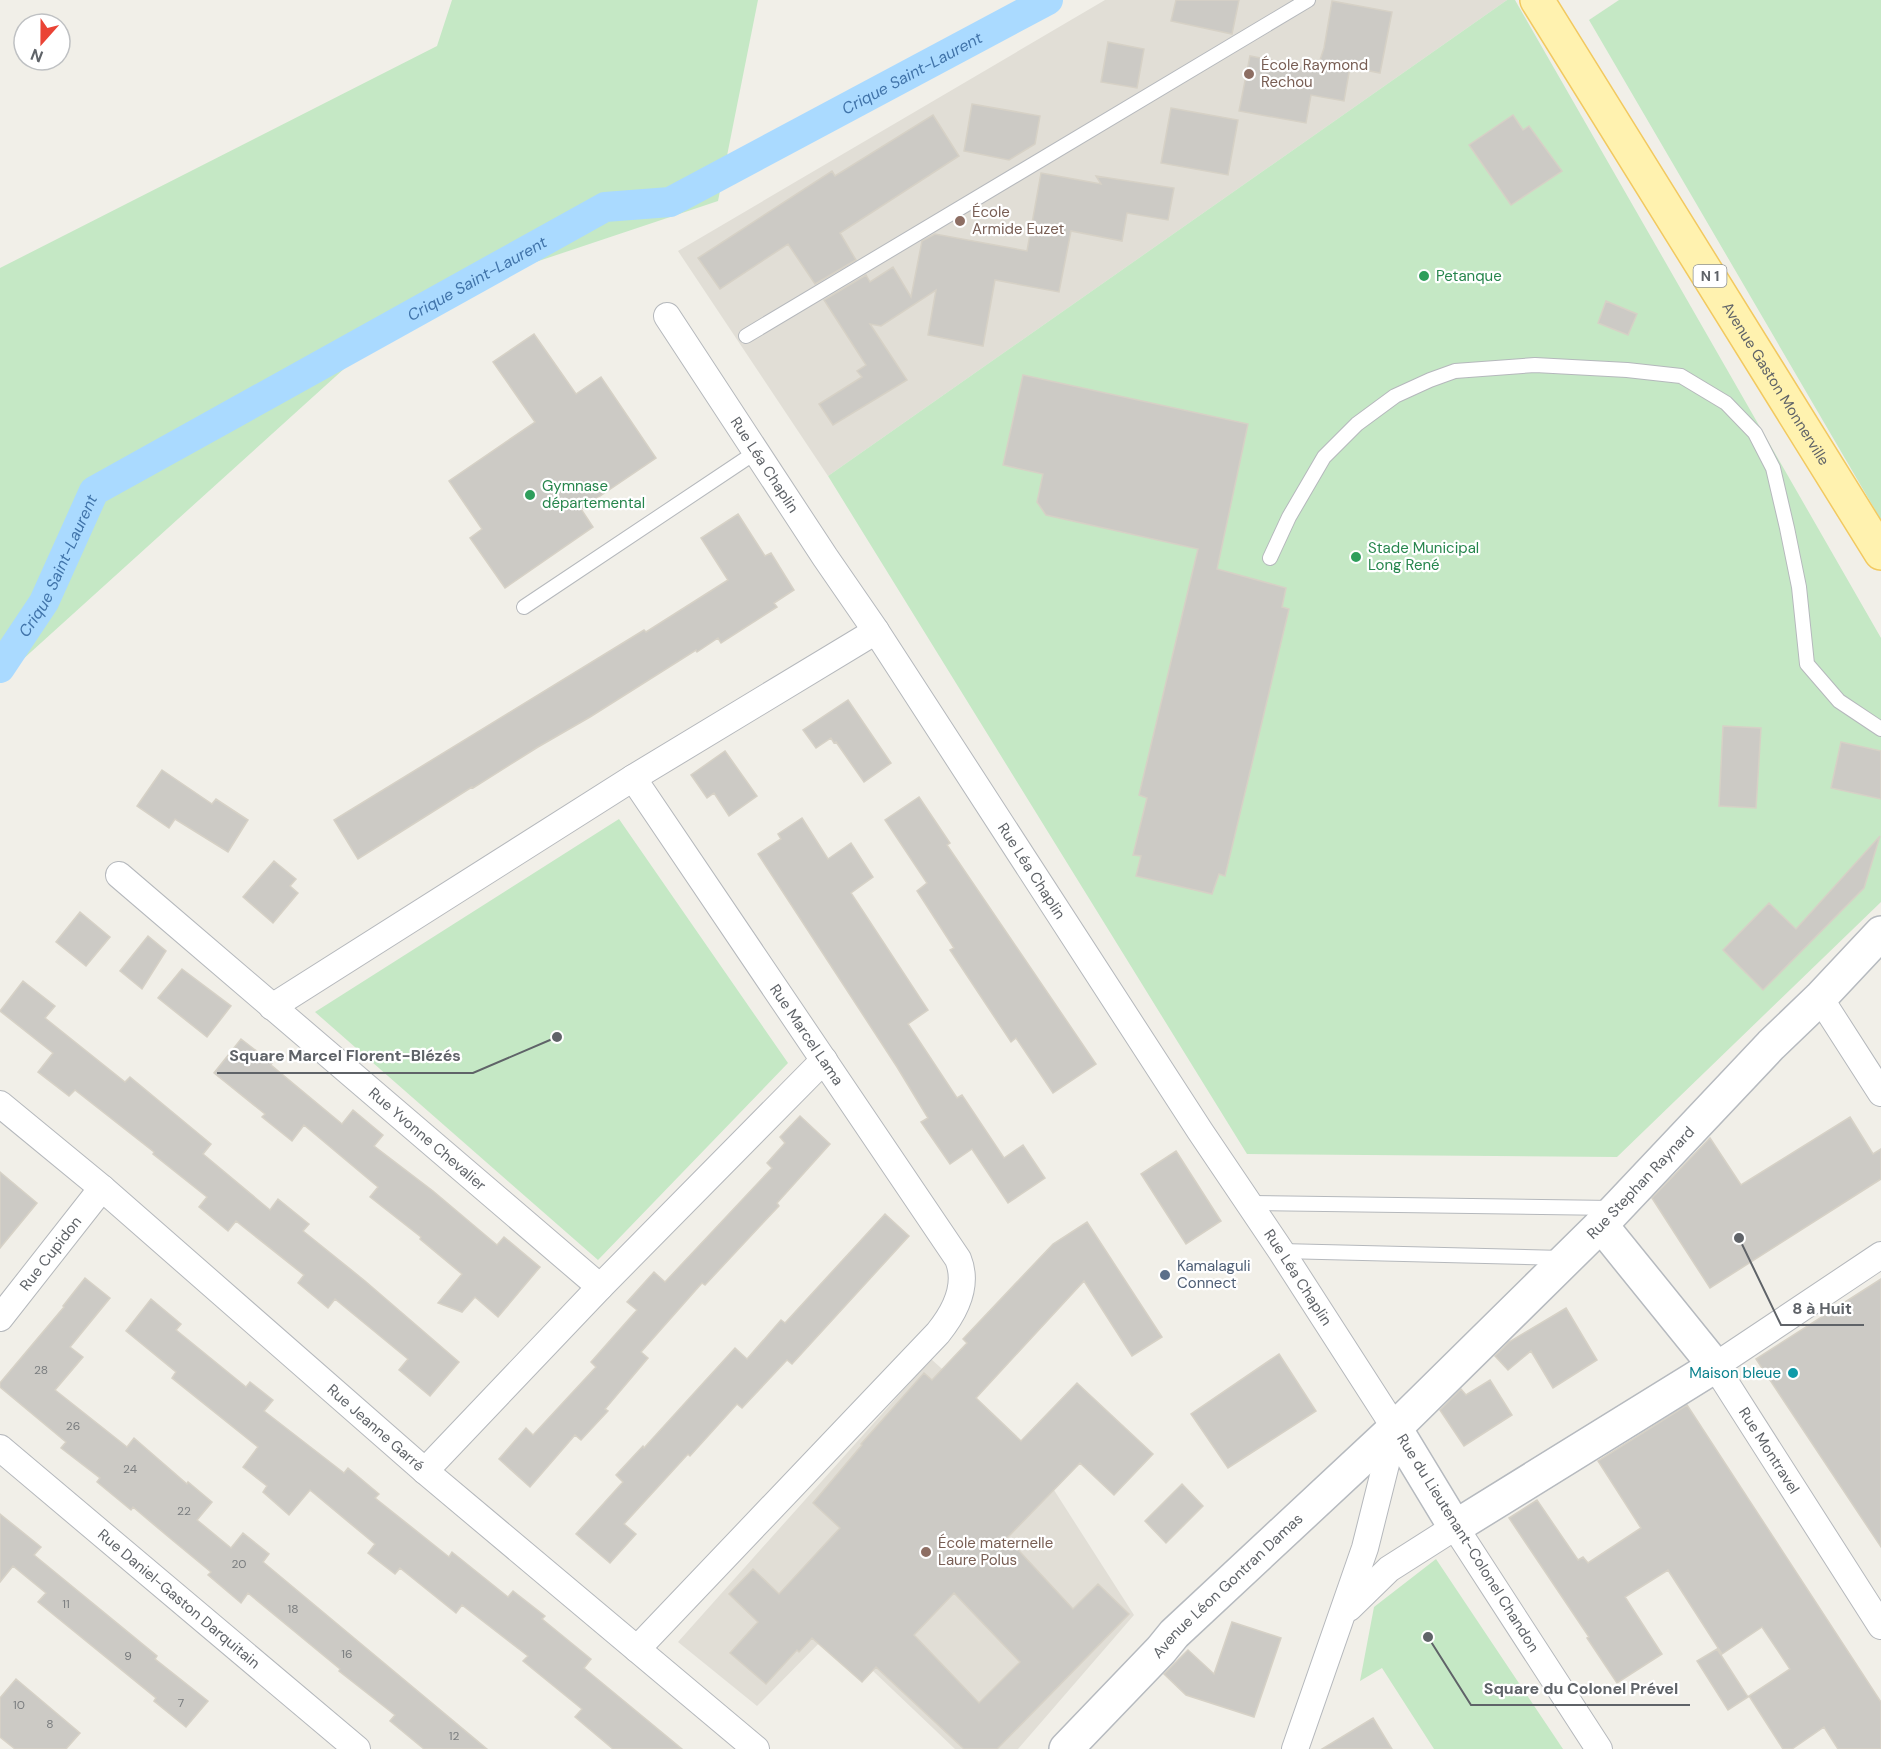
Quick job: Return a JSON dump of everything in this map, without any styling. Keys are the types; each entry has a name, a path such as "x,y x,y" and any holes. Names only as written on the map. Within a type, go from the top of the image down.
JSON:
{"main road":[{"name":"Avenue Gaston Monnerville","path":"1537,0 1881,553"}],"street":[{"name":"Rue Léa Chaplin","path":"667,316 876,631 1395,1428"},
{"path":"272,1006 633,778 876,631"},
{"name":"Rue Marcel Lama","path":"633,778 958,1259 963,1273 959,1300 948,1321 925,1348 637,1649"},
{"name":"Rue Yvonne Chevalier","path":"118,875 600,1287"},
{"name":"Rue Stephan Raynard","path":"1395,1428 1609,1217 1770,1045 1820,998 1881,933"},
{"path":"1820,998 1881,1093"},
{"path":"425,1471 600,1287 824,1060"},
{"name":"Rue Jeanne Garré","path":"0,1104 102,1188 425,1471 756,1749"},
{"name":"Rue Cupidon","path":"0,1318 102,1188"},
{"name":"Rue Montravel","path":"1609,1217 1715,1366 1881,1626"},
{"path":"1343,1614 1389,1569 1715,1366 1881,1255"},
{"path":"1295,1749 1365,1548 1395,1428"},
{"name":"Rue du Lieutenant-Colonel Chandon","path":"1395,1428 1455,1527 1599,1749"},
{"name":"Avenue Léon Gontran Damas","path":"1066,1749 1174,1634 1395,1428"},
{"name":"Rue Daniel-Gaston Darquitain","path":"0,1448 357,1749"}],"lane":[{"path":"746,336 1308,0"},
{"path":"1270,558 1289,517 1324,457 1357,424 1395,396 1430,380 1455,371 1535,365 1627,370 1681,376 1726,403 1755,433 1773,468 1787,528 1799,587 1807,664 1839,701 1881,729"},
{"path":"524,607 756,452"},
{"path":"1249,1203 1609,1217"},
{"path":"1281,1251 1568,1258"}],"shaded area":[{"name":"École Armide Euzet","path":"1105,0 1507,0 828,476 678,251"},
{"name":"École maternelle Laure Polus","path":"931,1359 999,1420 1022,1455 1054,1490 1134,1615 1018,1749 955,1749 831,1631 757,1706 678,1642"}],"green space":[{"path":"452,0 758,0 718,201 419,301 0,680 0,268 437,46"},
{"name":"Stade Municipal Long René","path":"1507,0 1515,0 1881,638 1881,902 1617,1157 1247,1154 828,476"},
{"path":"1619,0 1881,0 1881,520 1589,20"},
{"path":"619,819 788,1063 598,1260 315,1012"},
{"path":"1436,1559 1563,1749 1434,1749 1382,1668 1360,1681 1374,1607"}],"building":[{"path":"1176,0 1239,0 1232,34 1171,21"},
{"path":"1332,1 1392,12 1380,73 1350,67 1344,101 1311,95 1306,123 1239,111 1250,56 1317,69 1324,48"},
{"path":"1108,42 1144,49 1137,88 1101,82"},
{"path":"972,104 1040,116 1035,144 1009,160 964,151"},
{"path":"1171,108 1238,120 1228,175 1161,163"},
{"path":"933,115 959,156 840,233 856,260 815,284 788,244 720,289 698,258 832,171 835,176"},
{"path":"1513,115 1523,130 1529,126 1562,171 1511,205 1469,145"},
{"path":"1041,173 1101,184 1096,176 1174,188 1168,220 1127,213 1122,241 1071,231 1059,292 995,280 983,346 928,335 936,290 881,326 870,324 907,380 833,425 819,404 862,377 857,371 866,365 824,300 866,275 870,282 893,267 911,297 922,241 935,234 1027,251"},
{"path":"1606,301 1637,314 1628,335 1598,323"},
{"name":"Gymnase départemental","path":"534,334 576,394 601,377 656,458 581,509 593,527 505,588 470,538 482,529 449,481 535,422 493,362"},
{"path":"1023,375 1248,424 1217,569 1286,588 1282,607 1289,609 1225,876 1219,874 1212,894 1136,876 1141,856 1133,855 1147,798 1139,795 1198,549 1046,515 1037,502 1043,474 1003,465"},
{"path":"738,514 765,556 771,553 794,590 774,603 777,607 721,643 718,638 697,652 696,650 358,859 334,820 728,580 701,538"},
{"path":"848,700 891,763 864,782 836,742 834,743 831,738 816,748 803,730"},
{"path":"1723,726 1761,728 1756,808 1719,806"},
{"path":"1841,742 1881,751 1881,799 1831,788"},
{"path":"725,751 757,796 729,816 714,793 707,798 691,775"},
{"path":"162,770 212,804 216,799 248,820 228,852 175,819 169,828 137,806"},
{"path":"919,797 950,843 947,845 1096,1064 1053,1093 1016,1038 1011,1042 950,950 954,948 917,891 927,883 885,820"},
{"path":"802,818 828,859 851,843 873,877 851,893 928,1010 908,1024 957,1098 962,1095 1004,1158 1023,1145 1045,1178 1008,1203 972,1149 950,1164 921,1122 928,1118 897,1067 758,854 781,839 778,834"},
{"path":"1880,836 1864,888 1763,990 1723,950 1769,903 1796,929"},
{"path":"274,861 296,879 290,886 298,893 273,923 243,897"},
{"path":"80,912 110,937 86,966 56,942"},
{"path":"148,936 166,951 142,989 120,971"},
{"path":"182,969 231,1006 207,1037 158,998"},
{"path":"23,981 55,1006 45,1018 125,1082 130,1077 211,1144 203,1154 270,1210 278,1199 309,1224 303,1231 459,1362 430,1396 399,1370 408,1359 335,1299 328,1308 298,1283 304,1275 236,1221 228,1231 199,1207 207,1197 153,1154 154,1152 75,1090 69,1096 38,1072 53,1053 0,1011"},
{"path":"241,1039 342,1124 353,1110 383,1135 374,1146 433,1191 497,1245 504,1237 540,1267 498,1317 475,1297 462,1312 438,1303 462,1274 420,1239 421,1237 370,1197 378,1187 304,1125 292,1141 262,1117 265,1114 214,1073"},
{"path":"800,1116 830,1144 777,1203 779,1206 705,1285 702,1283 641,1352 648,1358 605,1409 608,1411 581,1440 575,1435 530,1487 499,1459 526,1428 533,1435 596,1367 591,1362 637,1310 627,1302 654,1272 665,1282 772,1168 767,1163 785,1143 780,1137"},
{"path":"1850,1117 1873,1154 1881,1149 1881,1179 1710,1288 1652,1198 1710,1138 1741,1185"},
{"path":"1176,1151 1221,1221 1186,1244 1141,1174"},
{"path":"0,1172 37,1203 0,1248"},
{"path":"885,1214 909,1236 792,1364 787,1360 742,1408 737,1404 690,1456 688,1454 624,1524 636,1534 610,1563 576,1534 623,1482 616,1475 643,1446 644,1448 735,1348 747,1359 781,1320 785,1323"},
{"name":"École maternelle Laure Polus","path":"1087,1222 1162,1337 1132,1356 1084,1281 976,1398 1021,1441 1077,1383 1153,1454 1114,1495 1080,1463 1007,1538 1073,1609 1098,1584 1129,1614 997,1749 964,1749 876,1667 862,1682 812,1638 799,1652 797,1650 766,1684 730,1653 758,1622 729,1594 753,1569 779,1594 840,1528 813,1503 861,1444 924,1373 932,1380 967,1343 963,1339 1053,1244","holes":["954,1593 1020,1662 979,1703 914,1635"]},
{"path":"85,1278 110,1298 70,1347 83,1357 55,1390 127,1447 134,1438 187,1484 188,1482 212,1502 197,1520 231,1548 243,1533 269,1554 263,1562 487,1749 424,1749 390,1721 395,1715 339,1671 340,1669 248,1593 241,1603 208,1575 211,1572 133,1507 131,1510 97,1482 100,1478 61,1448 66,1442 0,1387 0,1383 64,1307"},
{"path":"1881,1279 1881,1547 1756,1359"},
{"path":"151,1299 181,1324 176,1330 246,1387 250,1382 273,1400 264,1411 344,1473 348,1468 379,1494 375,1498 449,1557 452,1552 508,1597 513,1591 545,1616 542,1619 591,1659 584,1668 682,1749 613,1749 575,1717 582,1709 523,1661 528,1656 462,1605 456,1613 400,1568 395,1574 368,1553 375,1544 310,1490 289,1515 263,1492 267,1486 243,1467 258,1447 172,1378 176,1372 126,1331"},
{"path":"1566,1308 1597,1360 1553,1388 1531,1351 1508,1370 1495,1356 1509,1342"},
{"path":"1279,1354 1316,1411 1228,1468 1191,1414"},
{"path":"1490,1380 1512,1415 1464,1446 1440,1410 1461,1389 1466,1395"},
{"path":"1687,1405 1881,1702 1881,1749 1838,1749 1824,1727 1792,1749 1783,1749 1749,1696 1790,1669 1762,1627 1722,1654 1668,1570 1625,1597 1662,1654 1617,1683 1509,1518 1537,1500 1578,1560 1583,1557 1588,1563 1641,1528 1598,1461"},
{"path":"1182,1484 1203,1506 1166,1543 1145,1521"},
{"path":"0,1514 41,1547 34,1555 157,1656 155,1659 208,1701 186,1727 154,1701 156,1698 38,1602 46,1593 13,1566 0,1582"},
{"path":"1232,1622 1281,1638 1254,1717 1186,1695 1164,1674 1188,1650 1214,1674"},
{"path":"1717,1649 1748,1697 1728,1710 1697,1661"},
{"path":"16,1679 80,1733 66,1749 15,1749 0,1737 0,1698"},
{"path":"1373,1718 1392,1749 1322,1749"}],"waterway":[{"name":"Crique Saint-Laurent","path":"0,668 44,602 94,491 605,207 670,202 1048,0"}],"place":[{"name":"École Raymond Rechou","path":"1249,74"},
{"name":"École Armide Euzet","path":"960,221"},
{"name":"Petanque","path":"1424,276"},
{"name":"Gymnase départemental","path":"530,495"},
{"name":"Stade Municipal Long René","path":"1356,557"},
{"name":"Square Marcel Florent-Blézés","path":"557,1037"},
{"name":"8 à Huit","path":"1739,1238"},
{"name":"Kamalaguli Connect","path":"1165,1275"},
{"name":"Maison bleue","path":"1793,1373"},
{"name":"École maternelle Laure Polus","path":"926,1552"},
{"name":"Square du Colonel Prével","path":"1428,1637"}]}
